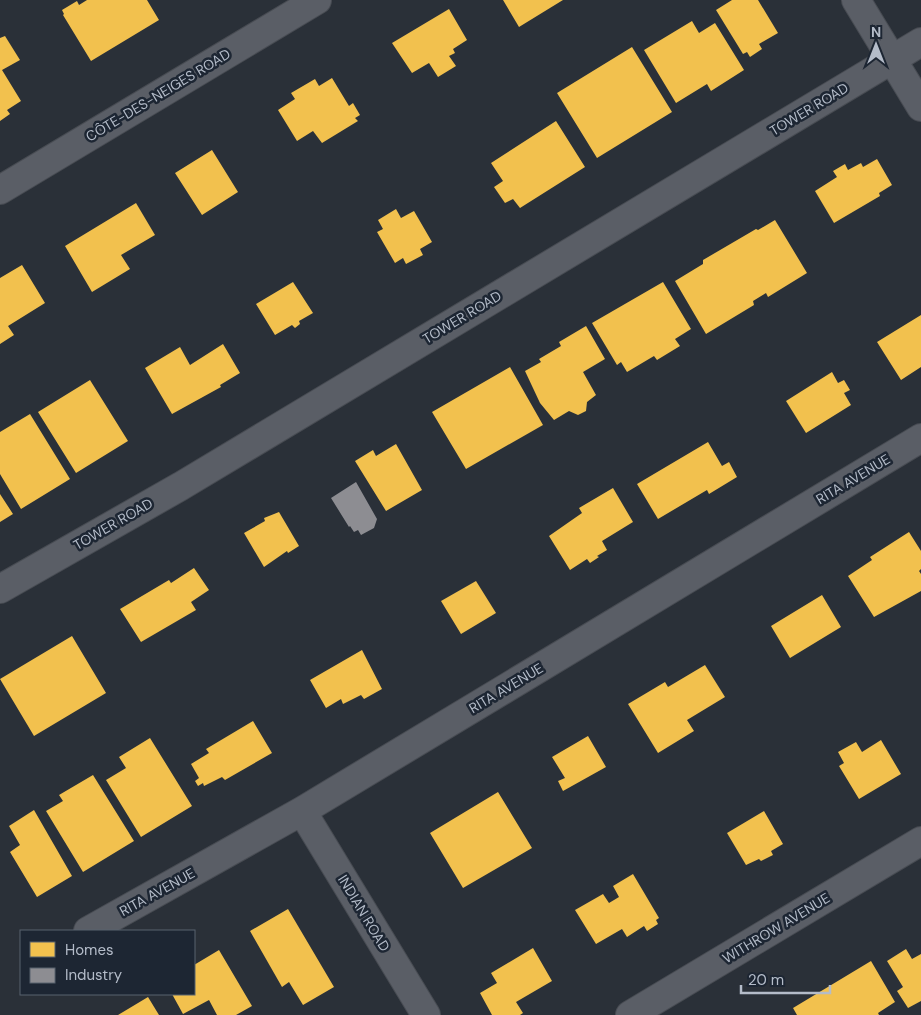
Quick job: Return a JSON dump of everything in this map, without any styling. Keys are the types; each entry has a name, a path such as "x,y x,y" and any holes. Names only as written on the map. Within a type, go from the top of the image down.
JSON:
{"street":[{"name":"CÔTE-DES-NEIGES ROAD","path":"0,190 317,0"},
{"path":"856,0 921,107"},
{"name":"TOWER ROAD","path":"0,589 181,486 921,42"},
{"name":"RITA AVENUE","path":"90,930 302,811 921,438"},
{"name":"INDIAN ROAD","path":"302,811 426,1015"},
{"name":"WITHROW AVENUE","path":"630,1015 921,841"}],"building: Homes":[{"path":"87,0 147,0 159,20 91,61 63,15 62,10 77,1 79,5"},
{"path":"503,0 563,0 519,27"},
{"path":"732,0 758,0 778,33 759,44 762,49 750,57 747,52 743,54 716,10"},
{"path":"449,9 467,40 453,49 455,53 449,56 456,66 438,77 429,63 412,73 392,43"},
{"path":"692,21 699,33 715,23 744,70 711,91 707,84 676,103 644,50"},
{"path":"5,36 20,60 2,70 21,101 7,110 10,114 0,121 0,38"},
{"path":"632,47 672,112 597,158 557,93"},
{"path":"332,78 349,106 353,103 360,115 355,118 358,121 322,143 313,131 297,141 278,110 295,99 291,93 315,79 319,86"},
{"path":"556,121 585,167 520,208 513,199 505,203 494,187 503,181 491,163"},
{"path":"212,150 238,192 202,215 175,173"},
{"path":"877,159 892,185 879,193 880,196 834,223 815,191 837,177 833,171 845,164 848,170 861,163 863,167"},
{"path":"136,203 155,235 121,255 130,269 92,292 65,246"},
{"path":"396,209 401,218 414,211 432,242 420,249 423,255 406,264 403,258 395,263 377,232 383,229 378,220"},
{"path":"775,220 807,273 768,297 766,293 753,301 754,305 706,334 675,281 703,264 703,260"},
{"path":"22,265 45,303 8,326 14,335 0,344 0,278"},
{"path":"293,282 313,313 299,321 300,324 295,328 292,325 275,335 256,304"},
{"path":"663,282 691,329 675,339 680,346 657,360 654,356 627,372 621,362 617,365 592,323"},
{"path":"921,315 921,367 901,380 877,342"},
{"path":"586,326 605,359 583,372 596,395 587,402 586,411 578,415 569,411 554,420 540,403 525,371 541,362 539,359 561,346 559,342"},
{"path":"223,344 240,373 220,385 221,387 172,414 145,368 180,347 190,365"},
{"path":"510,367 543,425 466,469 432,412"},
{"path":"832,372 838,383 844,380 850,390 844,393 851,405 806,433 786,401"},
{"path":"90,380 128,441 76,473 38,412"},
{"path":"30,414 70,479 21,509 0,474 0,432"},
{"path":"708,442 722,466 729,462 737,477 709,494 707,490 658,519 637,484"},
{"path":"396,444 422,490 386,511 355,461 373,450 376,456"},
{"path":"613,488 633,522 602,541 607,550 597,556 599,557 590,563 587,559 570,570 549,536 582,513 579,508"},
{"path":"0,494 13,514 0,522"},
{"path":"279,512 299,546 288,553 287,551 264,567 244,533 265,521 264,518"},
{"path":"909,532 921,551 921,569 919,571 921,574 921,591 874,617 848,576 872,560 870,557"},
{"path":"194,568 209,590 191,602 196,610 141,642 120,609 169,580 171,583"},
{"path":"476,581 496,613 461,634 441,601"},
{"path":"822,595 841,627 790,658 771,626"},
{"path":"72,636 106,693 34,736 0,679"},
{"path":"362,650 382,689 364,699 361,695 343,704 341,699 326,708 310,680"},
{"path":"705,665 725,697 687,720 694,731 658,753 628,704 665,682 668,687"},
{"path":"253,721 272,753 225,780 222,777 204,786 203,783 198,786 195,781 199,778 191,764 209,753 206,749"},
{"path":"588,736 606,767 563,791 558,781 565,778 552,757"},
{"path":"150,738 192,806 141,837 106,780 126,768 119,757"},
{"path":"881,740 901,774 859,799 839,766 844,763 838,752 856,742 862,752"},
{"path":"93,775 134,841 83,872 46,811 63,801 59,795"},
{"path":"498,792 532,848 463,888 430,833"},
{"path":"34,810 72,876 37,897 10,852 20,845 9,826"},
{"path":"764,811 783,844 771,851 773,855 746,865 727,833"},
{"path":"633,874 659,918 656,920 658,924 647,931 644,926 627,937 622,929 596,944 575,910 603,894 609,903 619,897 613,886"},
{"path":"288,909 334,987 303,1005 289,982 282,987 250,931"},
{"path":"533,948 552,981 516,1002 523,1013 520,1015 492,1015 480,993 497,983 491,973"},
{"path":"906,949 912,959 921,954 921,1001 908,1008 897,991 903,987 887,961"},
{"path":"219,950 252,1006 236,1015 217,1015 209,1000 183,1014 173,995 195,995 195,964"},
{"path":"871,961 895,1002 878,1013 879,1015 797,1015 793,1008"},
{"path":"148,997 159,1015 118,1015"}],"building: Industry":[{"path":"356,482 377,519 374,528 361,535 358,530 354,532 349,527 331,498"}]}
